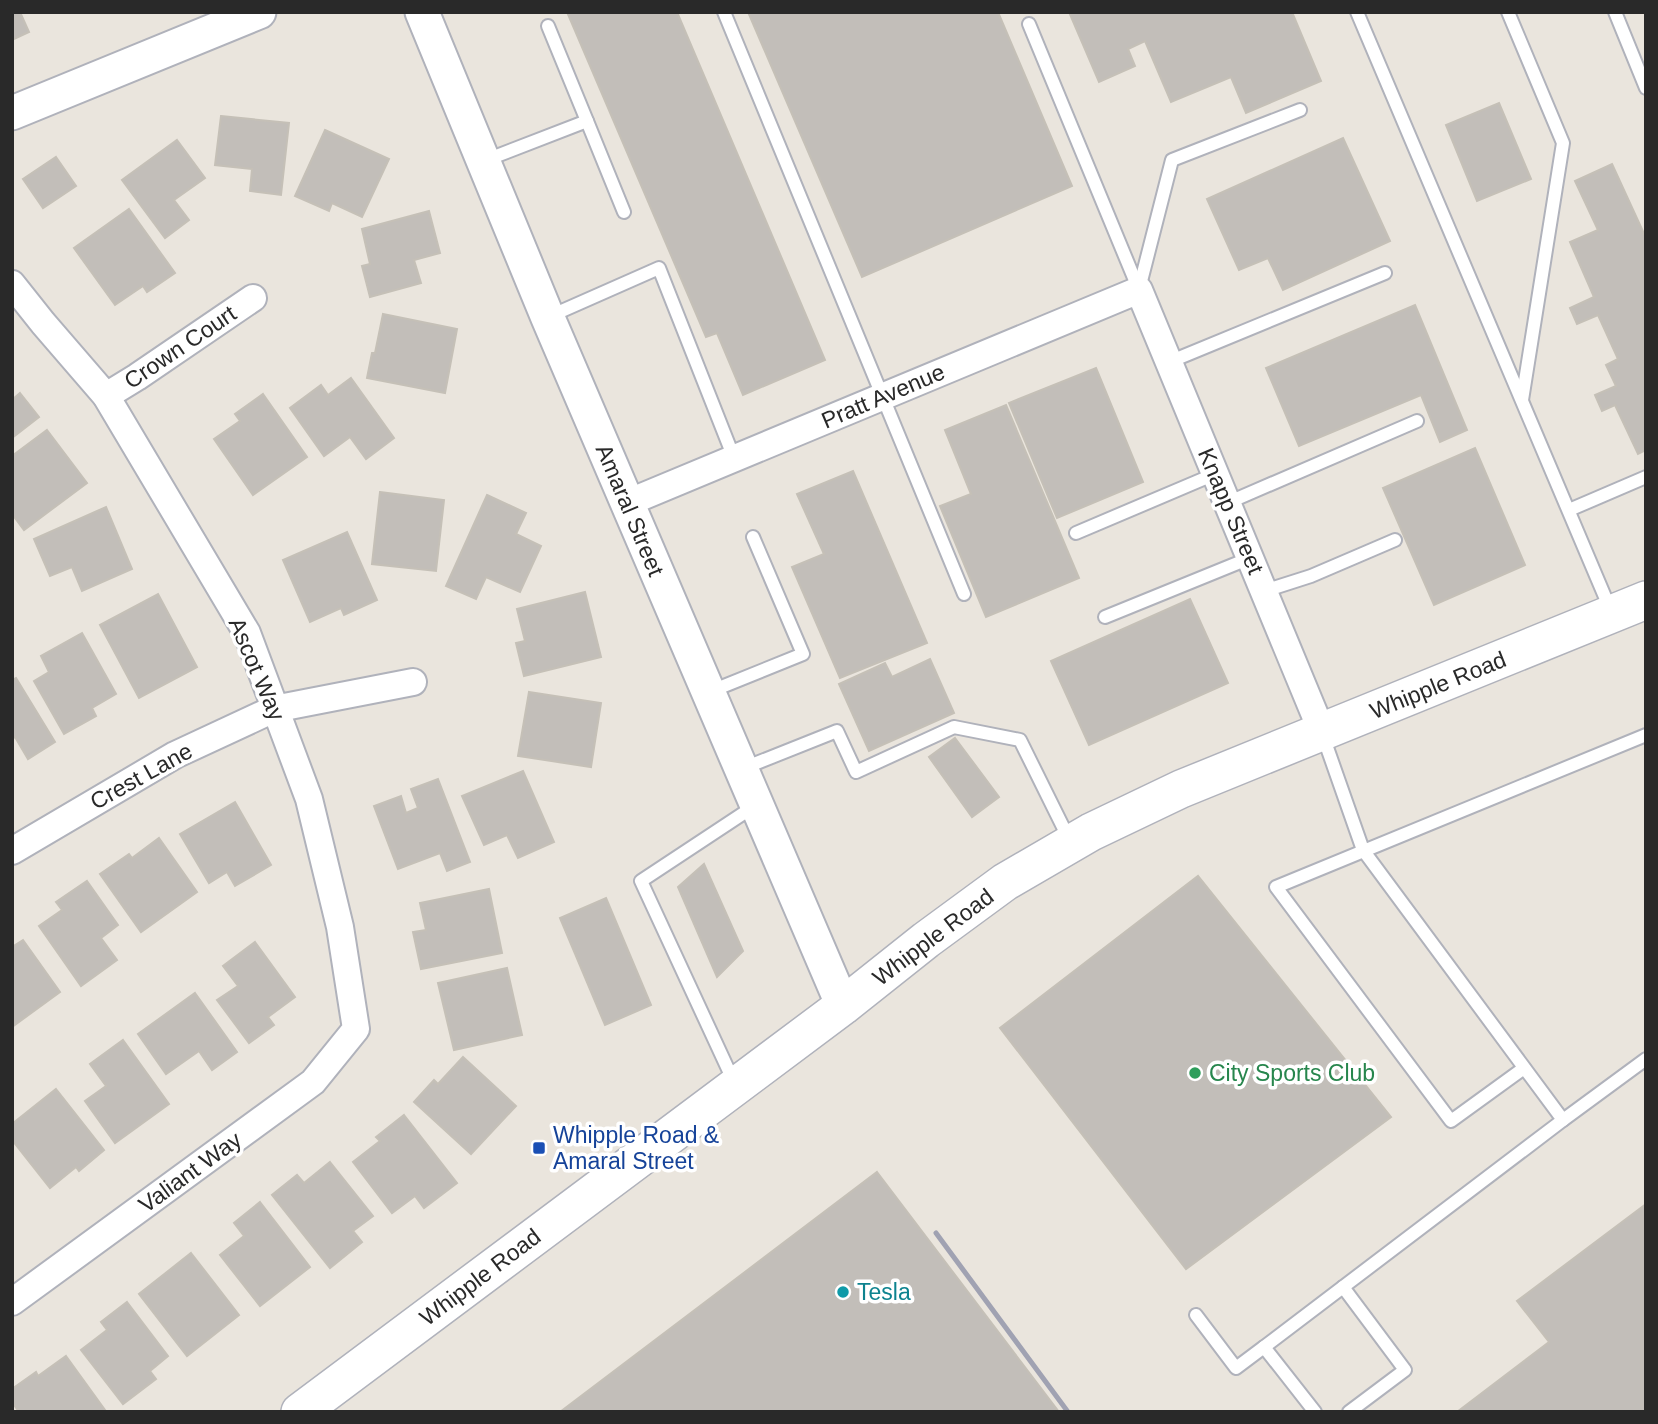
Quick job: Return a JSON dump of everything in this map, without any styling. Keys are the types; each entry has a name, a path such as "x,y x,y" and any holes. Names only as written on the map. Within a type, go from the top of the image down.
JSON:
{"main road":[{"name":"Whipple Road","path":"300,1412 1005,882 1071,844 1181,789 1646,600"}],"street":[{"path":"12,113 259,12"},
{"name":"Amaral Street","path":"422,12 548,318 843,1006"},
{"name":"Ascot Way","path":"12,284 106,396 247,633 309,799 340,927 356,1028"},
{"name":"Pratt Avenue","path":"627,503 1139,290"},
{"name":"Knapp Street","path":"1139,290 1322,732"},
{"name":"Crown Court","path":"106,396 253,298"},
{"name":"Crest Lane","path":"12,851 174,755 274,709 413,682"},
{"name":"Valiant Way","path":"12,1302 313,1082 356,1028"}],"lane":[{"path":"724,12 964,594"},
{"path":"1357,12 1613,614"},
{"path":"1508,12 1563,143 1522,400"},
{"path":"1615,12 1646,88"},
{"path":"1029,24 1139,290"},
{"path":"548,26 624,212"},
{"path":"1139,290 1172,160 1300,110"},
{"path":"482,161 587,121"},
{"path":"548,318 659,268 734,458"},
{"path":"1169,362 1385,273"},
{"path":"1227,503 1417,421"},
{"path":"1076,533 1215,474"},
{"path":"1569,510 1646,477"},
{"path":"708,693 803,654 753,537"},
{"path":"1264,591 1311,576 1395,540"},
{"path":"1105,617 1250,558"},
{"path":"741,769 837,731 856,772 954,727 1020,740 1071,844"},
{"path":"1322,732 1363,850 1563,1120"},
{"path":"1524,1068 1451,1122 1276,887 1646,735"},
{"path":"736,1086 641,881 756,805"},
{"path":"1196,1315 1236,1368 1646,1059"},
{"path":"1343,1287 1405,1370 1349,1412"},
{"path":"1264,1347 1315,1412"}],"building":[{"path":"12,12 20,12 29,32 12,40"},
{"path":"567,12 677,12 825,360 743,395 717,333 706,337"},
{"path":"748,12 998,12 1072,186 862,277"},
{"path":"1069,12 1292,12 1321,81 1246,113 1231,77 1171,102 1145,41 1128,49 1135,66 1099,82"},
{"path":"1499,103 1531,179 1477,201 1446,125"},
{"path":"221,116 289,123 281,195 250,191 252,169 215,165"},
{"path":"325,130 389,159 362,217 332,203 329,211 295,196"},
{"path":"1343,138 1390,241 1283,290 1268,258 1239,270 1207,199"},
{"path":"177,140 205,178 174,200 189,220 165,238 122,180"},
{"path":"56,157 76,186 43,208 23,179"},
{"path":"1612,164 1646,238 1646,450 1638,454 1615,405 1602,411 1595,395 1616,386 1606,365 1618,359 1598,315 1577,324 1570,308 1594,297 1570,242 1598,230 1575,181"},
{"path":"129,209 175,273 147,292 143,286 115,305 74,248"},
{"path":"429,211 440,253 414,260 421,283 370,297 362,266 370,264 362,229"},
{"path":"1415,305 1467,430 1440,442 1421,395 1299,446 1266,368"},
{"path":"383,314 457,329 445,393 367,378"},
{"path":"1096,368 1143,482 1057,518 1009,403"},
{"path":"351,378 394,438 366,459 350,437 324,456 290,408 321,385 328,395"},
{"path":"20,393 39,417 12,438 12,400"},
{"path":"263,394 307,457 253,495 214,439 240,421 235,414"},
{"path":"1006,405 1079,578 986,617 940,506 971,494 945,430"},
{"path":"47,430 87,483 24,530 12,514 12,456"},
{"path":"1475,448 1525,565 1434,605 1383,488"},
{"path":"853,471 927,643 840,678 792,567 824,554 797,494"},
{"path":"380,492 444,500 436,571 372,564"},
{"path":"487,495 526,513 516,534 541,546 520,592 486,577 476,599 446,586"},
{"path":"106,507 132,569 82,591 72,567 50,576 34,539"},
{"path":"347,532 377,600 344,615 341,608 310,622 283,560"},
{"path":"585,592 601,657 524,676 516,643 525,641 517,609"},
{"path":"158,594 197,667 139,698 100,625"},
{"path":"1190,599 1228,683 1089,745 1051,661"},
{"path":"82,633 116,694 92,708 96,716 64,734 34,681 49,672 41,656"},
{"path":"930,659 954,713 869,751 839,684 885,663 892,677"},
{"path":"16,678 55,742 28,759 15,737 12,739 12,680"},
{"path":"529,692 601,703 591,767 518,756"},
{"path":"955,738 999,797 972,817 929,757"},
{"path":"523,771 554,842 518,858 507,835 484,845 462,796"},
{"path":"438,779 470,862 447,871 440,853 398,869 374,806 401,796 406,813 418,808 411,789"},
{"path":"235,802 271,865 235,886 227,872 209,883 180,834"},
{"path":"159,838 197,892 141,932 100,874 129,854 132,858"},
{"path":"704,864 743,951 717,977 678,887"},
{"name":"City Sports Club","path":"1198,876 1391,1117 1186,1269 1000,1028"},
{"path":"87,881 118,925 101,938 117,960 81,986 39,926 62,910 56,902"},
{"path":"489,889 502,953 421,969 413,932 426,930 420,903"},
{"path":"606,898 651,1005 605,1025 560,918"},
{"path":"23,940 60,992 12,1027 12,947"},
{"path":"255,942 295,997 268,1017 274,1025 249,1043 217,1000 238,986 223,966"},
{"path":"507,968 522,1035 454,1050 438,983"},
{"path":"195,993 237,1052 212,1070 199,1051 166,1074 138,1034"},
{"path":"123,1040 169,1104 115,1143 85,1101 106,1086 90,1064"},
{"path":"463,1057 516,1106 471,1154 414,1102 434,1080 438,1084"},
{"path":"56,1089 104,1150 79,1171 76,1167 50,1188 12,1140 12,1124"},
{"path":"404,1115 457,1183 424,1208 415,1196 392,1213 353,1162 380,1141 376,1137"},
{"path":"330,1162 373,1216 353,1231 362,1242 330,1268 272,1195 297,1175 304,1183"},
{"name":"Tesla","path":"877,1172 1059,1412 560,1412"},
{"path":"260,1202 310,1267 260,1306 220,1255 244,1236 234,1223"},
{"path":"1646,1204 1646,1412 1457,1412 1549,1342 1517,1301"},
{"path":"191,1253 239,1315 187,1356 139,1294"},
{"path":"127,1302 168,1356 150,1371 156,1379 123,1404 81,1350 107,1330 101,1322"},
{"path":"66,1356 105,1410 19,1412 12,1402 12,1389 36,1372 38,1376"}],"railway":[{"path":"936,1233 1068,1412"}],"place":[{"name":"City Sports Club","path":"1195,1073"},
{"name":"Whipple Road & Amaral Street","path":"539,1148"},
{"name":"Tesla","path":"843,1292"}]}
